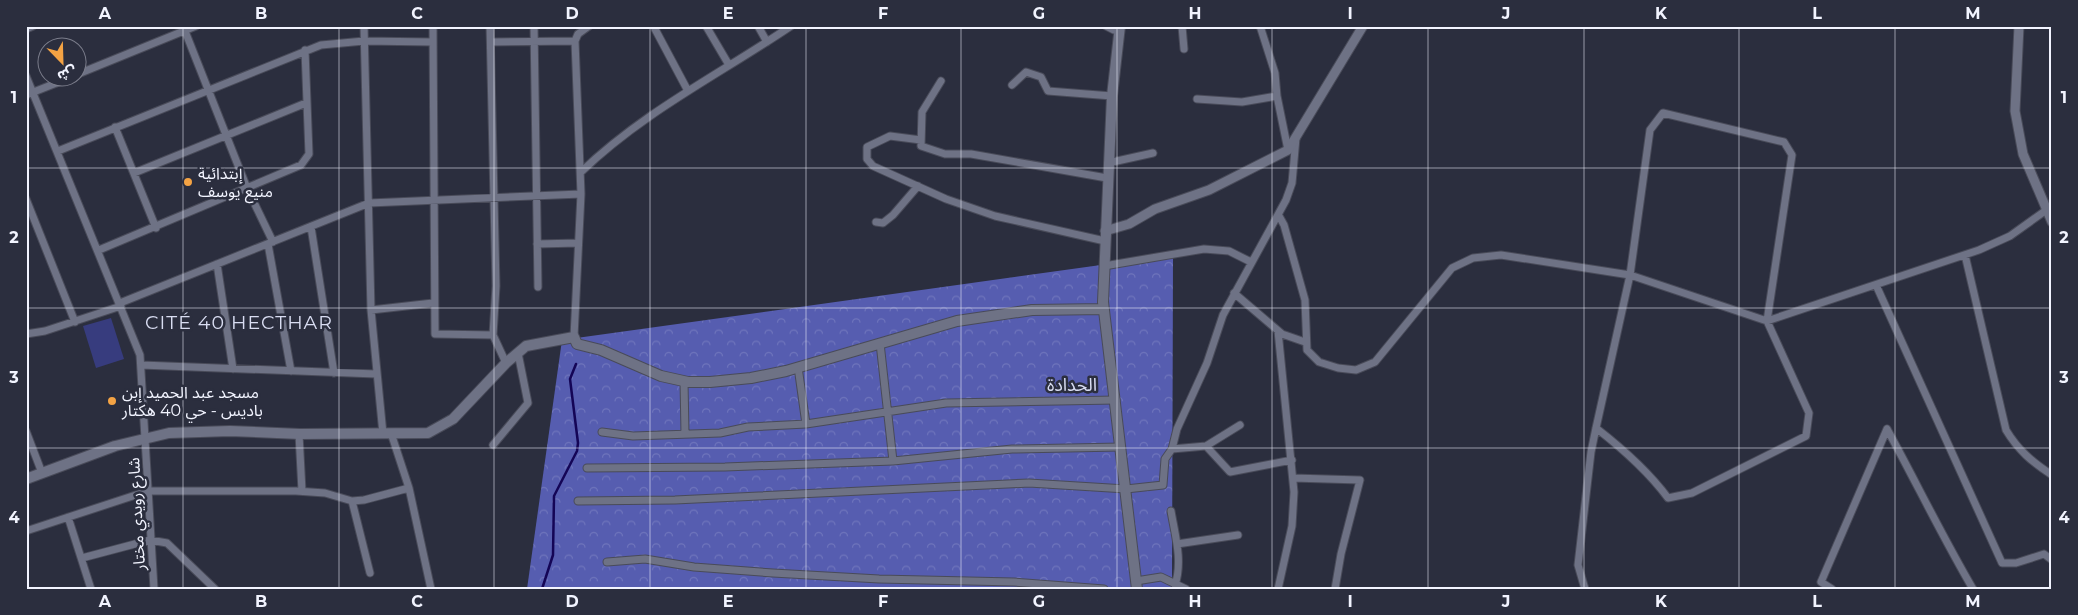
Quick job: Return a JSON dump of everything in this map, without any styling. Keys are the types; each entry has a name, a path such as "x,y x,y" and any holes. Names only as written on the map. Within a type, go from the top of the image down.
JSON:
{"main road":[{"path":"1119,26 1107,178 1104,309 1136,585"},
{"path":"26,479 115,446 145,438 194,432 298,434 428,433 446,424 518,353 534,344 574,337 577,344 601,350 661,376 684,381 710,382 751,378 798,367 957,322 1016,312 1104,309"}],"street":[{"path":"26,29 33,26"},
{"path":"88,70 184,28 196,26"},
{"path":"364,26 371,310 376,374 387,434 409,488 431,589"},
{"path":"432,26 433,303 435,334 492,335"},
{"path":"490,26 496,286 492,335 506,363"},
{"path":"534,26 538,287"},
{"path":"574,337 581,172 574,41 578,34 589,26"},
{"path":"706,26 729,65"},
{"path":"758,26 767,42"},
{"path":"581,172 607,147 688,91 791,26"},
{"path":"1106,26 1114,30 1119,26"},
{"path":"1182,26 1184,49"},
{"path":"1260,26 1275,73 1277,96 1288,150"},
{"path":"921,140 890,136 867,147 867,159 873,166 946,199 995,216 1105,236 1155,209 1209,190 1288,150 1363,26"},
{"path":"2018,26 2015,111 2023,154 2052,222"},
{"path":"184,28 270,243 291,371"},
{"path":"655,28 688,91"},
{"path":"58,151 305,50 324,44 364,41 433,42"},
{"path":"490,42 574,41"},
{"path":"99,250 156,228 301,166 309,154 305,50"},
{"path":"1012,85 1026,72 1041,77 1048,91 1112,96"},
{"name":"شارع رويدي مختار","path":"26,76 30,94 58,151 140,355 154,589"},
{"path":"941,81 922,112 921,146 945,154 971,154 1107,178"},
{"path":"30,94 45,88"},
{"path":"1197,99 1242,102 1277,96"},
{"path":"134,173 306,103"},
{"path":"1585,589 1578,565 1591,452 1596,428 1630,275 1650,130 1663,113 1784,142 1792,155 1766,321 1809,413 1806,436 1692,493 1668,498 1622,448 1596,428"},
{"path":"115,127 156,228"},
{"path":"578,501 674,500 1029,483 1126,489 1163,485 1165,460 1172,449 1177,429 1234,293 1280,216 1292,183 1296,137"},
{"path":"1108,163 1153,153"},
{"path":"876,222 883,223 893,215 918,186"},
{"path":"26,334 76,322 369,203 434,202 581,194"},
{"path":"26,199 76,322"},
{"path":"1280,216 1305,300 1306,350 1319,362 1338,368 1356,370 1375,362 1452,268 1473,258 1501,255 1630,275 1766,321 1965,255 2010,236 2046,210"},
{"path":"310,227 334,373"},
{"path":"537,244 578,243"},
{"path":"1104,266 1204,249 1229,251 1251,262"},
{"path":"1965,255 2006,430 2015,445 2029,460 2052,475"},
{"path":"217,264 233,369"},
{"path":"1876,285 2002,563 2016,563 2044,554 2052,560"},
{"path":"1234,293 1278,331 1305,342"},
{"path":"371,310 433,303"},
{"path":"1278,331 1293,478 1292,526 1278,589"},
{"path":"880,343 893,461"},
{"path":"493,445 528,403 518,353"},
{"path":"141,365 376,374"},
{"path":"798,367 806,424"},
{"path":"684,381 685,434"},
{"path":"602,432 633,436 720,433 748,426 806,424 889,411 973,401 1116,400"},
{"path":"1172,449 1206,446 1240,425"},
{"path":"1832,589 1821,582 1886,429 1973,589"},
{"path":"26,431 42,473"},
{"path":"298,434 302,491"},
{"path":"1206,446 1230,472 1292,460"},
{"path":"587,468 725,467 893,461 1012,449 1121,447"},
{"path":"1293,478 1360,480 1341,554 1336,589"},
{"path":"26,532 148,492 302,491 325,493 352,501 364,500 409,488"},
{"path":"352,501 370,573"},
{"path":"1171,511 1177,544 1179,573 1175,585"},
{"path":"68,517 91,589"},
{"path":"1177,544 1238,535"},
{"path":"82,558 150,540 167,542 213,588"},
{"path":"607,562 645,559 694,566 773,573 879,579 1014,582 1104,589"},
{"path":"1136,585 1161,577 1186,589"}],"green space":[{"path":"1173,255 1172,589 527,589 562,340"}],"shaded area":[{"path":"111,318 124,359 96,368 83,326"}],"waterway":[{"path":"542,589 553,555 554,496 577,451 578,443 570,379 576,364"}],"place":[{"name":"إبتدائية منيع يوسف","path":"188,182"},
{"name":"مسجد عبد الحميد إبن باديس - حي 40 هكتار","path":"112,401"}],"district":[{"name":"CITÉ 40 HECTHAR","path":"239,322"},
{"name":"الحدادة","path":"1072,385"}]}
